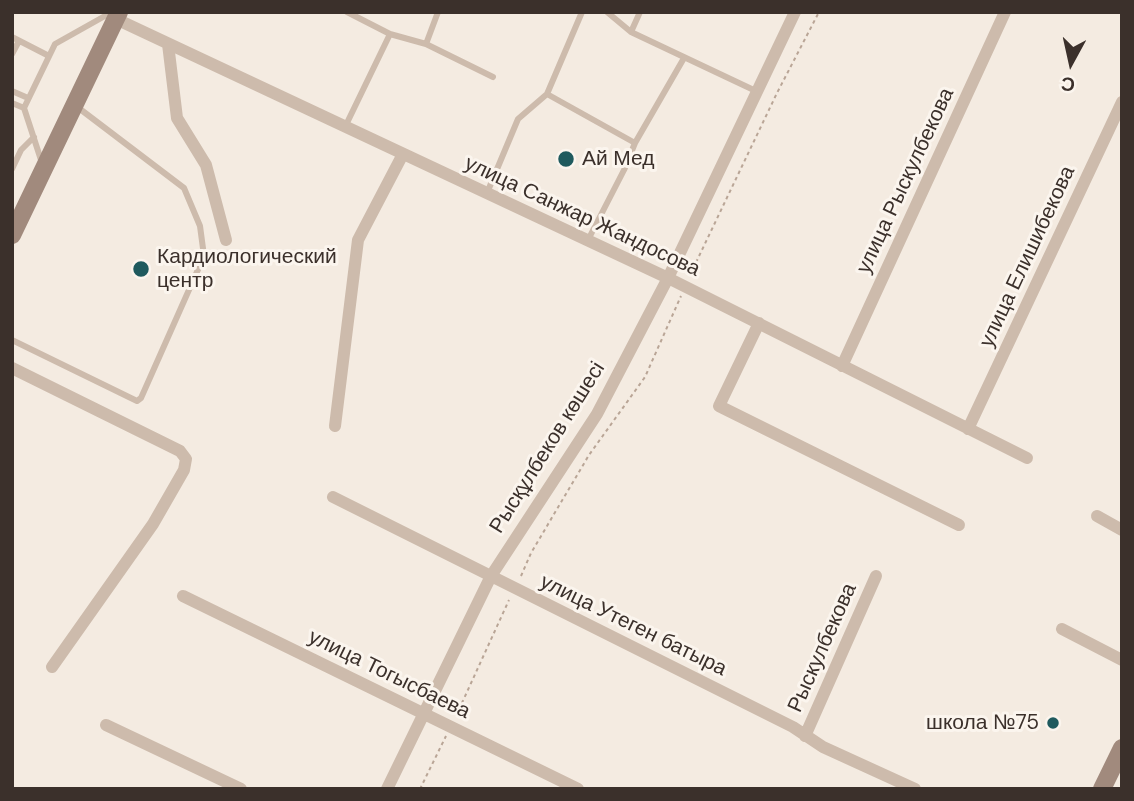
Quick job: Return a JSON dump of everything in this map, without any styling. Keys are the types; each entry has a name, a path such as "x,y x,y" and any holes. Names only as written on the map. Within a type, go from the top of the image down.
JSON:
{"main road":[{"path":"12,235 115,15"},
{"path":"1102,789 1120,758"}],"street":[{"name":"Рысқұлбеков көшесі","path":"387,789 491,576 597,414 668,278 795,12"},
{"name":"улица Рыскулбекова","path":"842,366 1005,12"},
{"name":"улица Санжар Жандосова","path":"115,15 168,44 668,278 1027,458"},
{"path":"168,44 177,118 206,165 226,240"},
{"name":"улица Елишибекова","path":"968,429 1122,102"},
{"path":"335,426 358,240 403,154"},
{"path":"759,323 719,406 959,525"},
{"path":"12,369 180,451 186,459 184,470 153,524 52,667"},
{"name":"улица Утеген батыра","path":"334,497 793,727 823,747 915,789"},
{"path":"1097,516 1122,530"},
{"name":"Рыскулбекова","path":"806,736 876,576"},
{"name":"улица Тогысбаева","path":"183,596 578,789"},
{"path":"1062,629 1122,660"},
{"path":"106,725 241,789"}],"lane":[{"path":"347,12 390,34 426,44 493,77"},
{"path":"426,44 439,12"},
{"path":"487,193 518,119 547,94 582,12"},
{"path":"607,12 631,32 758,92"},
{"path":"631,32 640,12"},
{"path":"44,169 24,108 28,99 55,44 115,15"},
{"path":"345,127 390,34"},
{"path":"12,54 15,39 49,56"},
{"path":"588,240 635,143 684,58"},
{"path":"12,90 28,99"},
{"path":"547,94 635,143"},
{"path":"12,103 24,108"},
{"path":"12,340 137,401 204,256 200,226 184,188 74,105"},
{"path":"12,169 21,150 34,138"},
{"path":"12,146 21,150"}],"path":[{"path":"420,789 531,553 589,454 645,377 777,93 819,12"}],"place":[{"name":"Ай Мед","path":"566,159"},
{"name":"Кардиологический центр","path":"141,269"},
{"name":"школа №75","path":"1053,723"}]}
